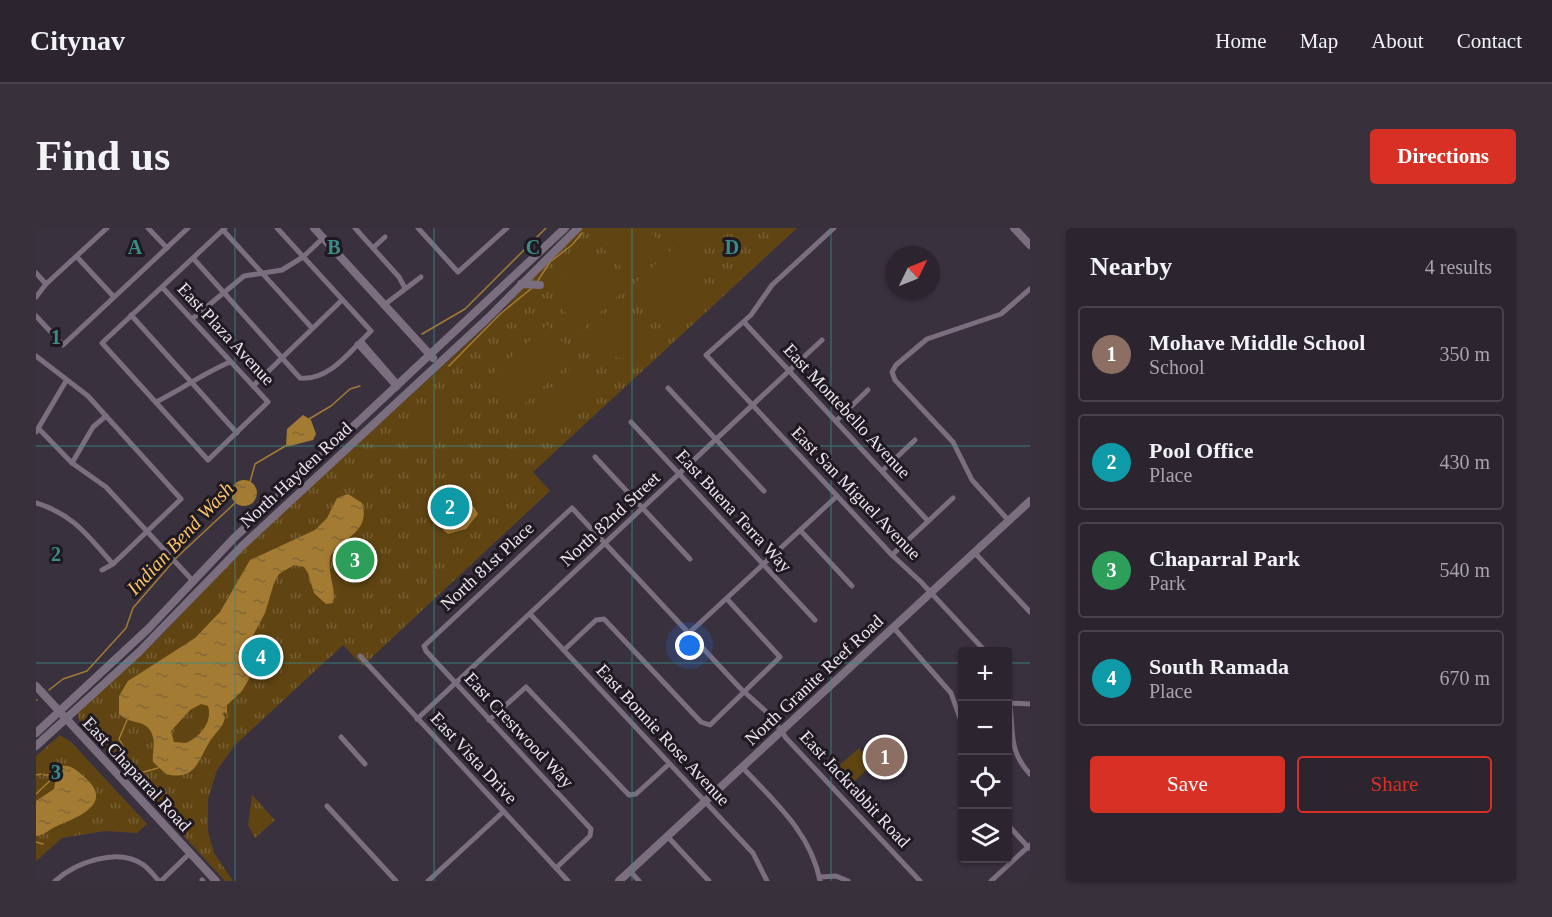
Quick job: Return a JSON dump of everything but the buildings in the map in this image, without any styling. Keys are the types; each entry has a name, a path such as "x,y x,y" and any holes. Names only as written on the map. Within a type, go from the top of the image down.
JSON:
{"main road":[{"path":"314,228 439,364"},
{"name":"North Hayden Road","path":"36,733 148,629 234,538 431,356 565,228"},
{"name":"North Hayden Road","path":"36,746 161,631 257,531 439,364 578,228"},
{"path":"1014,228 1030,244"},
{"path":"521,284 540,285"},
{"name":"North Granite Reef Road","path":"619,881 1030,501"},
{"name":"East Chaparral Road","path":"36,686 216,881"}],"street":[{"path":"36,286 77,257 107,228"},
{"path":"148,228 167,248"},
{"path":"36,316 63,345 188,228"},
{"path":"193,258 300,378 313,379 323,376 371,331 277,228"},
{"path":"355,228 399,277 405,288"},
{"path":"418,228 458,272 507,228"},
{"path":"744,322 772,285 834,228"},
{"path":"131,315 237,433 208,460 102,343 131,315 224,229 312,328"},
{"path":"373,248 385,237"},
{"path":"192,319 223,291 244,276 282,270 303,256 323,238"},
{"path":"77,257 114,297"},
{"path":"36,273 43,281"},
{"path":"384,305 421,277"},
{"path":"36,297 43,281"},
{"name":"East Plaza Avenue","path":"162,287 268,402 237,433"},
{"path":"1009,521 972,480 953,442 895,380 892,372 896,365 927,339 1001,314 1030,289"},
{"path":"253,386 342,300"},
{"name":"East San Miguel Avenue","path":"744,322 706,355 892,555 931,592 982,647"},
{"name":"East Montebello Avenue","path":"744,322 928,521"},
{"name":"North 82nd Street","path":"417,719 822,340"},
{"path":"359,342 398,386"},
{"path":"36,356 66,381 79,388 181,499 113,564 102,570"},
{"path":"156,402 192,384 200,375 230,362"},
{"path":"66,381 38,430 72,463 100,481 193,581"},
{"path":"668,388 764,491"},
{"path":"836,421 868,390"},
{"path":"72,463 93,427 106,416"},
{"name":"East Buena Terra Way","path":"631,422 815,620"},
{"path":"882,471 915,440"},
{"path":"595,457 690,559"},
{"path":"689,633 837,496"},
{"path":"892,555 953,498"},
{"path":"36,503 63,512 113,564"},
{"name":"East Jackrabbit Road","path":"572,508 920,881"},
{"name":"North 81st Place","path":"424,646 572,508"},
{"path":"800,530 852,586"},
{"path":"974,552 1030,612"},
{"path":"564,650 602,618 707,726 780,657 727,599"},
{"name":"East Bonnie Rose Avenue","path":"530,614 753,853 768,881"},
{"path":"893,627 951,693 958,713"},
{"name":"East Crestwood Way","path":"424,646 426,651 592,833 556,868"},
{"name":"East Vista Drive","path":"360,656 568,881"},
{"path":"489,720 526,687 631,796 669,764"},
{"path":"1012,704 1030,704"},
{"path":"341,737 365,764"},
{"path":"1012,746 1016,757 1030,774"},
{"path":"742,767 796,826 813,854 820,879 836,876 848,881"},
{"path":"327,806 396,881"},
{"path":"428,881 503,812"},
{"path":"991,881 1029,847 1012,829"},
{"path":"667,837 709,881"},
{"path":"55,881 84,862 116,858 141,863 160,881 190,853"},
{"path":"630,871 639,881"}],"green space":[{"path":"583,228 797,228 533,472 550,491 363,666 343,645 235,745 217,770 208,799 208,832 214,853 233,881 225,881 79,721 78,713 159,638 240,552 504,310 538,271"},
{"path":"617,228 642,228 664,243 632,274 628,274 597,241"},
{"path":"659,228 737,228 718,238 698,241 678,238"},
{"path":"678,244 699,267 702,289 692,309 672,331 633,290 633,285"},
{"path":"582,246 589,247 625,285 625,289 580,331 565,311 560,288 566,266 572,255"},
{"path":"623,311 627,311 637,322 640,319 648,328 646,331 658,344 642,355 624,358 606,353 590,341"},
{"path":"547,325 576,357 518,409 489,377"},
{"path":"576,364 601,391 550,437 526,411"},
{"path":"440,403 459,423 420,459 401,439"},
{"path":"467,488 493,513 444,556 437,556 414,535 420,537 437,512 442,514 445,502"},
{"path":"60,735 71,742 147,824 137,833 105,831 62,838 36,861 36,756"},
{"path":"859,748 873,764 847,788 832,772"},
{"path":"252,795 275,820 255,838 248,825"}],"water":[{"path":"303,415 311,420 316,434 313,440 286,447 287,429"},
{"path":"244,480 253,484 257,493 253,502 244,506 235,502 231,493 235,484"},
{"path":"348,494 362,503 364,513 360,527 331,555 333,603 326,604 314,593 304,567 294,565 279,574 265,613 248,645 249,679 242,691 227,705 227,714 224,712 222,714 225,717 223,724 195,767 184,775 166,774 153,762 154,740 151,731 143,724 123,718 119,714 119,696 128,681 195,638 220,612 250,560 315,530 327,518 337,498","holes":["201,704 208,706 209,718 200,733 186,743 174,742 171,731 190,710"]},
{"path":"474,507 478,514 466,529 448,534 443,530 447,522 455,520 465,508"},
{"path":"62,766 73,768 92,785 96,793 95,800 91,807 76,818 36,836 36,801 54,789 57,772"}],"waterway":[{"name":"Indian Bend Wash","path":"422,334 465,309 546,228"},
{"path":"537,282 550,262 572,245 582,233"},
{"path":"449,366 500,314 532,288"},
{"name":"Indian Bend Wash","path":"309,419 331,406 350,389 360,386"},
{"name":"Indian Bend Wash","path":"250,482 255,464 287,445"},
{"name":"Indian Bend Wash","path":"175,559 235,503"},
{"name":"Indian Bend Wash","path":"49,690 63,679 87,671 126,628 133,608 172,563"},
{"path":"120,761 124,748 119,739 127,720"},
{"path":"133,775 158,768"},
{"path":"36,775 41,774"},
{"path":"44,775 52,775"},
{"path":"36,794 56,775"},
{"path":"36,842 43,844"}],"place":[{"name":"Pool Office","path":"450,507"},
{"name":"Chaparral Park","path":"355,560"},
{"name":"South Ramada","path":"261,657"},
{"name":"Mohave Middle School","path":"885,757"}]}
